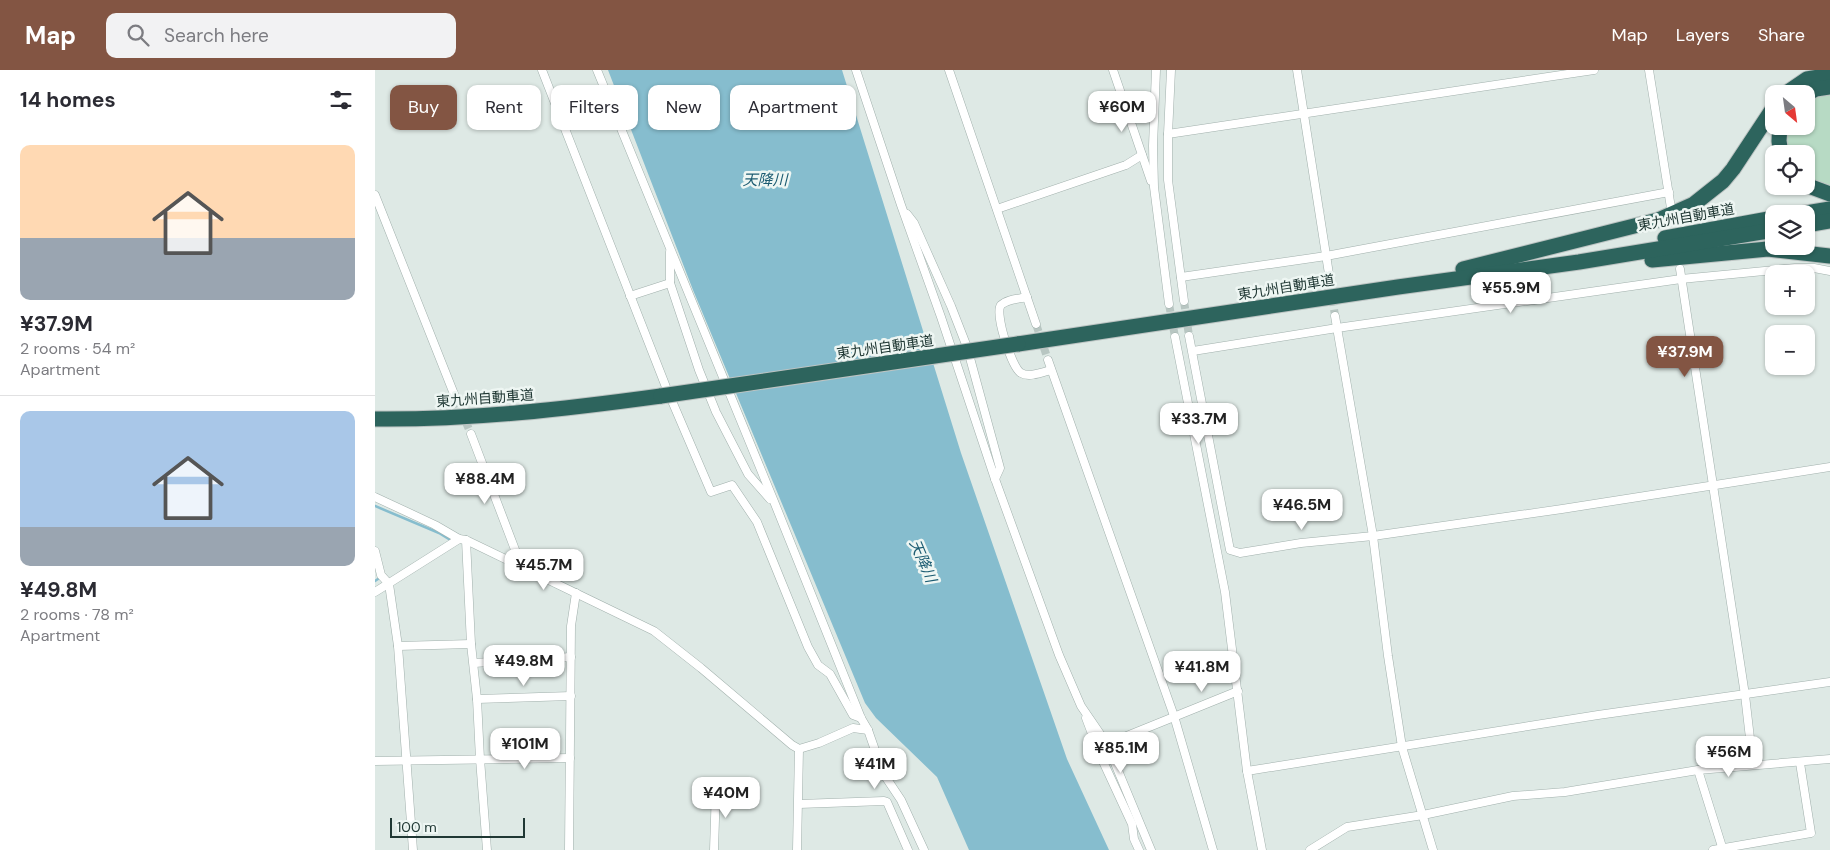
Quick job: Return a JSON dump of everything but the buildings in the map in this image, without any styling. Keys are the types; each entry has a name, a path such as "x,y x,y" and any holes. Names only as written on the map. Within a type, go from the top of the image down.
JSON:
{"highway":[{"path":"1798,85 1807,79 1830,75"},
{"path":"1815,89 1830,87"},
{"path":"1295,302 1478,266 1623,230 1676,213 1694,204 1723,182 1765,120"},
{"path":"1815,189 1830,194"},
{"path":"1815,211 1830,208"},
{"name":"東九州自動車道","path":"1398,286 1765,220"},
{"path":"1815,224 1830,221"},
{"name":"東九州自動車道","path":"375,419 410,420 510,414 661,396 1398,286 1579,262 1765,231"},
{"path":"1579,262 1650,260 1768,249 1830,256"}],"street":[{"path":"542,70 630,296 711,492 732,485 757,522 808,647 818,665 830,674 853,715 861,718"},
{"path":"597,70 861,718 868,730 883,773 901,800 923,850"},
{"path":"857,70 995,479 1059,655 1132,824 1134,839 1139,850"},
{"path":"949,70 1036,324"},
{"path":"1113,70 1153,187"},
{"path":"1156,70 1153,187 1169,304"},
{"path":"1171,70 1168,180 1184,301"},
{"path":"1297,70 1329,274"},
{"path":"1168,134 1594,70"},
{"path":"1649,70 1671,208"},
{"path":"997,209 1126,165 1141,156"},
{"path":"1181,277 1326,256 1669,192"},
{"path":"375,195 457,399"},
{"path":"901,205 914,224 951,306 967,347 999,468 995,479"},
{"path":"671,248 670,283 699,370 716,412 748,474 775,504"},
{"path":"1193,351 1337,328 1681,279 1795,268 1814,268 1830,271"},
{"path":"1680,269 1745,694 1751,747 1758,764"},
{"path":"630,296 670,283"},
{"path":"1027,297 1008,301 999,309 999,318 1006,342 1015,367 1021,373 1029,375 1051,370"},
{"path":"1335,316 1373,536 1389,665 1402,747 1433,850"},
{"path":"1263,850 1247,771 1225,592 1176,339 1190,337 1230,550 1240,553 1301,543 1373,536 1562,509 1830,467"},
{"path":"1048,360 1174,716 1213,850"},
{"path":"471,434 522,568"},
{"path":"375,497 654,631 799,749 819,743 853,728 868,730"},
{"path":"375,592 463,540"},
{"path":"463,540 477,699 487,850"},
{"path":"375,552 381,576 389,584 398,646 413,850"},
{"path":"569,850 571,626 576,593"},
{"path":"398,646 471,644"},
{"path":"474,663 571,657"},
{"path":"1247,771 1598,715 1830,682"},
{"path":"1107,744 1238,691"},
{"path":"477,699 571,696"},
{"path":"1081,706 1107,744 1151,850"},
{"path":"797,850 799,749"},
{"path":"375,761 570,758"},
{"path":"1314,849 1347,827 1423,815 1513,796 1565,792 1698,770 1830,759"},
{"path":"1713,850 1811,833 1800,762"},
{"path":"1698,770 1722,849"},
{"path":"714,850 716,788"},
{"path":"799,804 887,802 908,850"}],"green space":[{"path":"1830,93 1830,189 1815,182 1815,145 1785,145 1784,140 1785,135 1815,135 1815,96"}],"water":[{"name":"天降川","path":"608,70 842,70 847,85 730,85 730,130 856,130 856,115 961,453 1067,759 1109,850 969,850 937,777 876,718 865,703 693,290 631,130 638,130 638,85 614,85"}],"waterway":[{"path":"375,506 439,533 452,541"}],"tunnel":[{"path":"1329,274 1335,316"},
{"path":"1184,301 1189,336"},
{"path":"1169,304 1175,337"},
{"path":"1036,324 1048,360"},
{"path":"456,399 471,434"}]}
